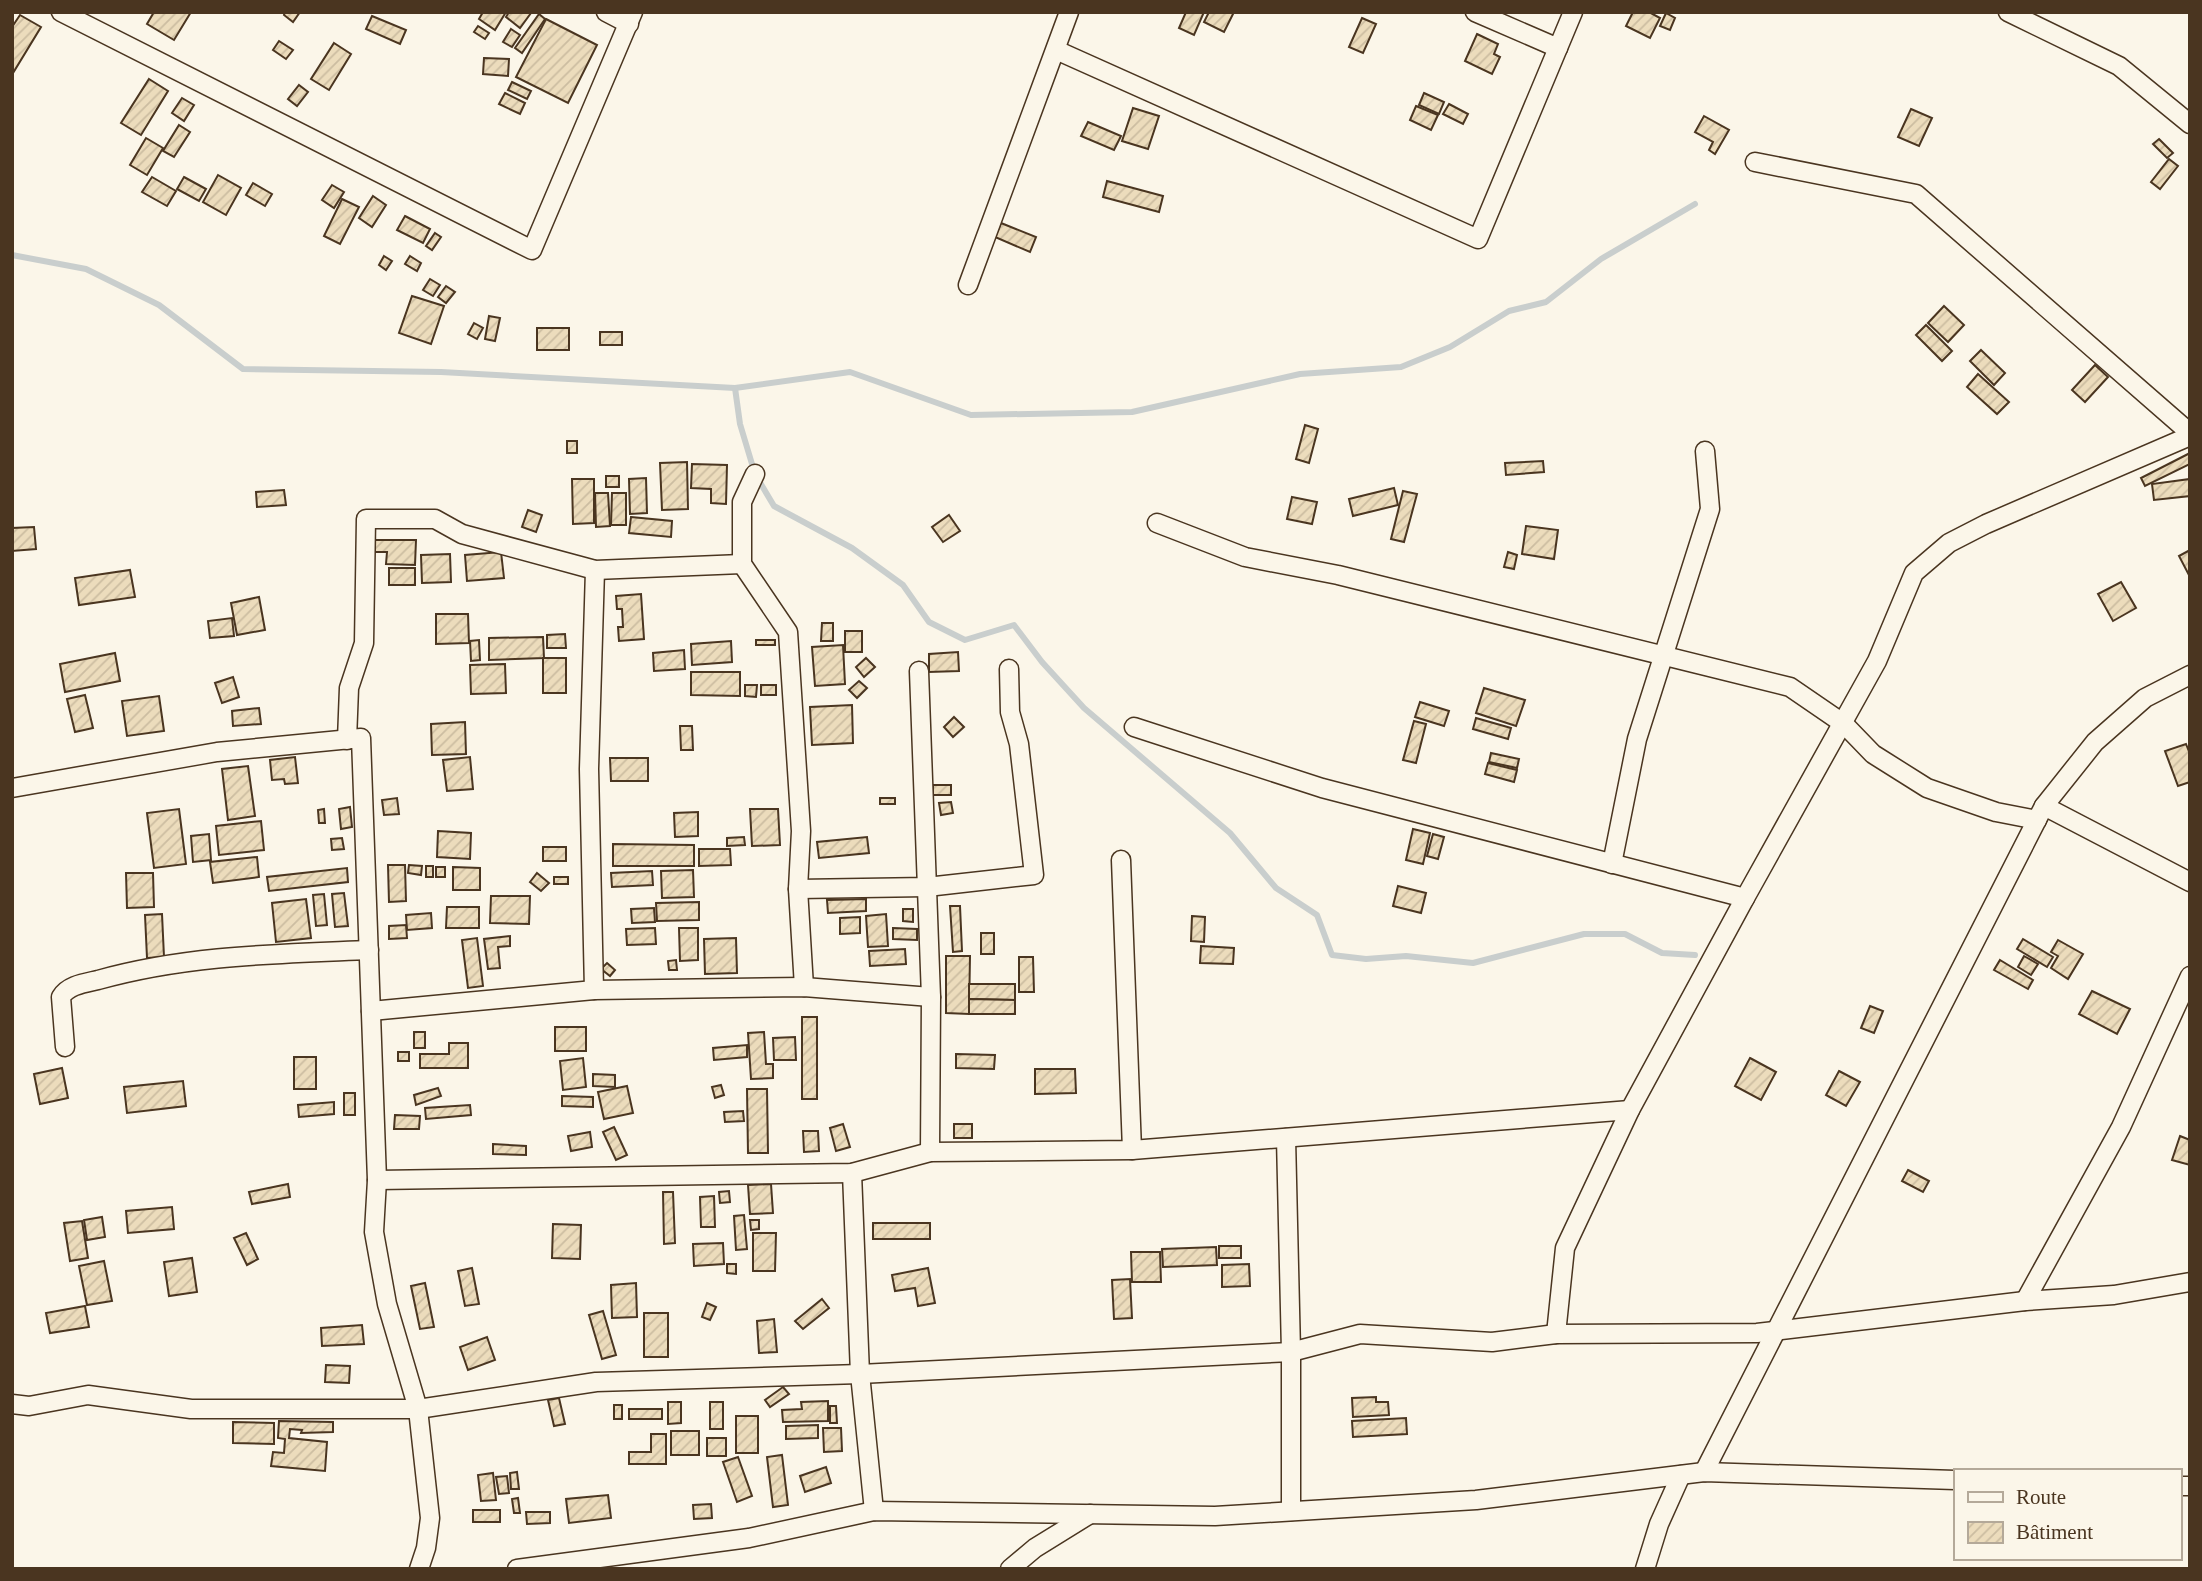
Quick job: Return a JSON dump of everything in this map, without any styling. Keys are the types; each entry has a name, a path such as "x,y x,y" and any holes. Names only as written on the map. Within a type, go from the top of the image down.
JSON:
{"street":[{"path":"61,12 532,250 631,18 606,12"},
{"path":"968,285 1069,12"},
{"path":"1475,12 1558,48"},
{"path":"1056,50 1478,239 1573,12"},
{"path":"2008,12 2119,66 2190,124"},
{"path":"1556,1334 1565,1248 1630,1110 1877,661 1914,573 1949,543 2190,435 1916,194 1755,162"},
{"path":"1612,864 1637,738 1710,509 1705,451"},
{"path":"755,474 742,502 741,564 788,632 801,831 798,889 804,987"},
{"path":"347,740 349,688 364,643 366,519 435,519 462,534 595,570 741,564"},
{"path":"1157,523 1245,556 1338,575 1790,687 1844,724 1873,754 1927,788 1996,812 2040,813 2190,882"},
{"path":"594,990 589,756 595,570"},
{"path":"798,889 927,887 1034,875 1018,744 1010,712 1009,669"},
{"path":"919,671 931,997 930,1152"},
{"path":"1704,1472 2040,813 2095,742 2145,698 2190,675"},
{"path":"1134,727 1322,788 1745,898"},
{"path":"12,788 217,752 361,738 377,1180 374,1233 387,1304 418,1409 429,1518 426,1548 419,1569"},
{"path":"1121,860 1132,1150"},
{"path":"65,1047 61,997 71,987 147,966 239,955 369,950"},
{"path":"2025,1301 2121,1127 2190,976"},
{"path":"371,1011 594,990 804,987 931,997"},
{"path":"377,1180 852,1173 930,1152 1132,1150 1630,1110"},
{"path":"1286,1138 1291,1352 1291,1511"},
{"path":"852,1173 860,1374 874,1511"},
{"path":"12,1404 29,1406 88,1395 191,1409 418,1409 596,1382 860,1374 1291,1352 1360,1334 1492,1342 1556,1334 1757,1333 2025,1301 2113,1295 2190,1282"},
{"path":"517,1569 749,1538 874,1511 1215,1516 1476,1500 1704,1472 1954,1479"},
{"path":"1645,1569 1659,1524 1681,1475"},
{"path":"1010,1569 1035,1548 1090,1514"}],"building":[{"path":"154,12 191,12 174,40 147,24"},
{"path":"285,12 300,12 293,22 284,15"},
{"path":"483,12 506,12 495,30 479,19"},
{"path":"509,12 531,13 520,28 506,17"},
{"path":"1186,12 1204,12 1194,35 1179,28"},
{"path":"1209,12 1234,12 1224,32 1204,22"},
{"path":"1633,12 1649,12 1660,18 1650,38 1626,26"},
{"path":"1666,13 1675,18 1670,30 1660,26"},
{"path":"539,14 545,19 522,53 515,48"},
{"path":"20,15 41,27 13,73 12,27"},
{"path":"372,16 406,30 400,44 366,29"},
{"path":"1362,18 1376,24 1363,53 1349,47"},
{"path":"546,19 597,45 568,103 516,77"},
{"path":"478,26 489,33 485,39 474,32"},
{"path":"511,29 520,35 512,47 503,42"},
{"path":"1477,34 1498,44 1494,54 1500,57 1492,74 1465,61"},
{"path":"279,41 293,50 286,59 273,50"},
{"path":"334,43 351,54 329,90 311,79"},
{"path":"484,58 509,59 508,76 483,74"},
{"path":"149,79 168,91 141,135 121,123"},
{"path":"512,82 531,91 527,99 508,90"},
{"path":"299,85 308,92 297,106 288,99"},
{"path":"505,93 525,103 520,114 499,104"},
{"path":"1424,93 1444,102 1439,114 1419,105"},
{"path":"182,98 194,105 184,121 172,113"},
{"path":"1449,104 1468,114 1463,124 1443,114"},
{"path":"1416,106 1438,115 1431,130 1410,120"},
{"path":"1133,108 1159,116 1148,149 1122,141"},
{"path":"1911,109 1932,118 1919,146 1898,137"},
{"path":"1704,116 1729,130 1715,154 1709,150 1713,142 1695,132"},
{"path":"1088,122 1121,136 1114,150 1081,136"},
{"path":"179,125 190,132 174,157 163,151"},
{"path":"146,138 163,148 147,175 130,165"},
{"path":"2159,139 2173,153 2167,158 2153,144"},
{"path":"2169,159 2178,166 2160,189 2151,182"},
{"path":"218,175 241,188 226,215 203,202"},
{"path":"152,177 176,191 167,206 142,192"},
{"path":"184,177 206,189 199,201 177,189"},
{"path":"1107,181 1163,196 1159,212 1103,197"},
{"path":"253,183 272,194 265,206 246,195"},
{"path":"332,185 344,192 334,208 322,200"},
{"path":"373,196 386,205 372,227 359,218"},
{"path":"342,199 359,207 340,244 324,236"},
{"path":"405,216 430,229 423,243 397,230"},
{"path":"1001,223 1036,237 1030,252 995,237"},
{"path":"435,233 441,237 432,250 426,246"},
{"path":"384,256 392,261 386,270 379,265"},
{"path":"410,256 421,263 417,271 405,264"},
{"path":"430,279 440,285 433,296 423,290"},
{"path":"446,286 455,292 446,303 438,297"},
{"path":"412,296 444,306 431,344 399,333"},
{"path":"1944,306 1964,325 1948,342 1928,323"},
{"path":"489,316 500,318 495,341 485,339"},
{"path":"474,323 483,328 477,339 468,334"},
{"path":"1926,325 1952,351 1942,361 1916,335"},
{"path":"537,328 569,328 569,350 537,350"},
{"path":"600,332 622,332 622,345 600,345"},
{"path":"1981,350 2005,373 1994,385 1970,361"},
{"path":"2095,365 2108,377 2085,402 2072,390"},
{"path":"1978,374 2009,402 1997,414 1967,387"},
{"path":"1305,425 1318,429 1309,463 1296,459"},
{"path":"567,441 577,441 577,453 567,453"},
{"path":"2190,453 2190,464 2145,486 2141,478"},
{"path":"1543,461 1544,472 1506,475 1505,463"},
{"path":"687,462 688,509 662,510 660,463"},
{"path":"692,464 727,465 726,504 711,503 711,489 691,488"},
{"path":"606,476 619,476 619,487 606,487"},
{"path":"646,478 647,513 630,514 629,479"},
{"path":"572,479 594,479 594,523 573,524"},
{"path":"2190,479 2190,496 2154,500 2152,484"},
{"path":"1394,488 1398,505 1353,516 1349,499"},
{"path":"284,490 286,505 257,507 256,492"},
{"path":"1403,491 1417,494 1404,542 1391,539"},
{"path":"595,493 608,493 610,526 596,527"},
{"path":"612,493 626,493 626,525 611,525"},
{"path":"1292,497 1317,502 1312,524 1287,519"},
{"path":"528,510 542,515 536,532 522,527"},
{"path":"949,515 960,531 943,542 932,527"},
{"path":"631,517 672,521 671,537 629,533"},
{"path":"1526,526 1558,530 1554,559 1522,554"},
{"path":"34,527 36,549 12,551 12,528"},
{"path":"372,540 416,540 415,565 386,564 387,552 372,552"},
{"path":"2190,550 2190,577 2179,556"},
{"path":"501,552 504,578 467,581 465,555"},
{"path":"1508,552 1517,555 1514,569 1504,567"},
{"path":"450,554 451,582 422,583 421,555"},
{"path":"389,568 415,568 415,585 389,585"},
{"path":"130,570 135,597 79,605 75,578"},
{"path":"2121,582 2136,608 2113,621 2098,594"},
{"path":"641,594 644,639 619,641 618,627 623,627 622,609 617,609 616,596"},
{"path":"259,597 265,630 237,635 231,603"},
{"path":"436,614 468,614 469,643 436,644"},
{"path":"232,618 234,636 210,638 208,621"},
{"path":"822,623 833,623 833,641 821,641"},
{"path":"845,631 862,631 862,652 845,652"},
{"path":"565,634 566,648 547,648 547,635"},
{"path":"543,637 544,658 489,660 489,638"},
{"path":"479,640 480,660 471,661 470,641"},
{"path":"756,640 775,640 775,645 756,645"},
{"path":"731,641 732,662 692,665 691,644"},
{"path":"843,645 845,684 815,686 812,647"},
{"path":"684,650 685,669 654,671 653,653"},
{"path":"958,652 959,671 929,672 929,654"},
{"path":"115,653 120,681 65,692 60,664"},
{"path":"543,658 566,658 566,693 543,693"},
{"path":"866,658 875,667 864,677 856,667"},
{"path":"505,664 506,693 471,694 470,665"},
{"path":"691,672 740,672 740,696 691,695"},
{"path":"233,677 239,697 222,703 215,683"},
{"path":"859,681 867,688 857,698 849,690"},
{"path":"745,685 757,685 756,697 745,696"},
{"path":"761,685 776,685 776,695 761,695"},
{"path":"1484,688 1525,700 1516,726 1476,713"},
{"path":"85,695 93,728 75,732 67,699"},
{"path":"159,696 164,731 127,736 122,701"},
{"path":"1420,702 1449,711 1444,726 1415,717"},
{"path":"852,705 853,743 812,745 810,707"},
{"path":"259,708 261,724 233,726 232,711"},
{"path":"954,717 964,727 953,737 944,727"},
{"path":"1476,718 1511,728 1508,739 1473,729"},
{"path":"1414,721 1426,724 1416,763 1403,760"},
{"path":"465,722 466,754 432,755 431,724"},
{"path":"680,726 692,726 693,750 681,750"},
{"path":"2186,744 2190,754 2190,782 2178,786 2165,751"},
{"path":"1491,753 1519,759 1517,768 1489,762"},
{"path":"295,757 298,783 285,784 284,779 272,780 270,760"},
{"path":"470,757 473,789 447,791 443,760"},
{"path":"610,758 648,758 648,781 611,781"},
{"path":"1488,763 1517,770 1514,782 1485,774"},
{"path":"248,766 255,816 228,820 222,769"},
{"path":"933,785 951,785 951,795 933,795"},
{"path":"397,798 399,814 384,815 382,800"},
{"path":"880,798 895,798 895,804 880,804"},
{"path":"951,802 953,813 941,815 939,803"},
{"path":"350,807 352,827 341,829 339,809"},
{"path":"179,809 186,864 154,868 147,813"},
{"path":"324,809 325,823 319,823 318,810"},
{"path":"750,809 778,809 780,845 752,846"},
{"path":"698,812 698,836 675,837 674,813"},
{"path":"261,821 264,850 219,855 216,826"},
{"path":"1413,829 1430,833 1423,864 1406,860"},
{"path":"438,831 471,833 470,859 437,857"},
{"path":"209,834 211,860 193,862 191,836"},
{"path":"1433,834 1444,837 1438,859 1427,856"},
{"path":"744,837 745,845 727,846 727,838"},
{"path":"867,837 869,853 819,858 817,842"},
{"path":"342,838 344,849 332,850 331,839"},
{"path":"613,844 694,845 694,866 613,866"},
{"path":"543,847 566,847 566,861 543,861"},
{"path":"699,849 730,849 731,865 699,866"},
{"path":"257,857 259,877 213,883 210,862"},
{"path":"388,865 405,865 406,901 389,902"},
{"path":"409,865 422,866 421,875 408,873"},
{"path":"426,866 433,866 433,877 426,877"},
{"path":"436,867 445,867 445,877 436,877"},
{"path":"453,867 480,868 480,890 453,890"},
{"path":"347,868 348,882 269,891 267,877"},
{"path":"693,870 694,897 662,898 661,871"},
{"path":"652,871 653,885 612,887 611,873"},
{"path":"126,873 153,873 154,907 127,908"},
{"path":"537,873 549,883 541,891 530,882"},
{"path":"554,877 568,877 568,884 554,884"},
{"path":"1398,886 1426,893 1421,913 1393,906"},
{"path":"344,893 348,926 335,927 332,894"},
{"path":"324,894 327,925 316,926 313,895"},
{"path":"491,896 530,896 529,924 490,923"},
{"path":"306,899 311,938 276,942 272,903"},
{"path":"866,899 866,911 828,913 827,900"},
{"path":"699,902 699,920 657,921 656,903"},
{"path":"950,906 960,906 962,951 953,952"},
{"path":"447,907 479,907 479,928 446,928"},
{"path":"654,908 655,922 632,923 631,909"},
{"path":"903,909 913,909 913,922 903,921"},
{"path":"431,913 432,928 407,930 406,915"},
{"path":"162,914 164,957 147,958 145,915"},
{"path":"886,914 888,946 868,947 866,916"},
{"path":"1192,916 1205,917 1204,942 1191,941"},
{"path":"860,917 860,933 840,934 840,918"},
{"path":"406,925 407,938 389,939 389,926"},
{"path":"655,928 656,944 627,945 626,929"},
{"path":"679,928 698,928 698,960 680,961"},
{"path":"893,928 917,929 917,940 893,939"},
{"path":"981,933 994,933 994,954 981,954"},
{"path":"510,936 510,946 498,947 500,968 488,969 484,939"},
{"path":"477,938 483,986 468,988 462,940"},
{"path":"736,938 737,973 705,974 704,939"},
{"path":"2023,939 2053,957 2047,967 2017,949"},
{"path":"2058,940 2083,954 2068,979 2051,968 2058,956 2051,952"},
{"path":"1201,946 1234,948 1233,964 1200,963"},
{"path":"905,949 906,964 870,966 869,951"},
{"path":"946,956 970,956 969,1014 946,1013"},
{"path":"2024,956 2038,964 2031,975 2018,967"},
{"path":"1019,957 1033,957 1034,992 1019,992"},
{"path":"676,960 677,970 669,970 668,961"},
{"path":"2000,960 2033,980 2028,989 1994,970"},
{"path":"607,963 615,970 610,976 601,969"},
{"path":"969,984 1015,984 1015,1000 969,999"},
{"path":"2092,991 2130,1009 2117,1034 2079,1014"},
{"path":"969,999 1015,1000 1015,1014 969,1014"},
{"path":"1870,1006 1883,1011 1874,1033 1861,1028"},
{"path":"802,1017 817,1017 817,1099 802,1099"},
{"path":"555,1027 586,1027 586,1051 555,1051"},
{"path":"414,1032 425,1032 425,1048 414,1048"},
{"path":"764,1032 766,1064 773,1064 773,1078 751,1079 748,1033"},
{"path":"795,1037 796,1060 774,1060 773,1038"},
{"path":"449,1043 468,1043 468,1068 420,1068 420,1054 449,1054"},
{"path":"747,1045 747,1057 714,1060 713,1048"},
{"path":"398,1052 409,1052 409,1061 398,1061"},
{"path":"956,1054 995,1055 994,1069 956,1068"},
{"path":"294,1057 316,1057 316,1089 294,1089"},
{"path":"583,1058 586,1087 563,1090 560,1061"},
{"path":"1750,1058 1776,1072 1761,1100 1735,1086"},
{"path":"62,1068 68,1098 40,1104 34,1074"},
{"path":"1035,1069 1075,1069 1076,1093 1035,1094"},
{"path":"1839,1071 1860,1082 1846,1106 1826,1095"},
{"path":"593,1074 615,1075 615,1087 593,1086"},
{"path":"183,1081 186,1106 127,1113 124,1087"},
{"path":"721,1085 724,1095 715,1098 712,1087"},
{"path":"627,1086 633,1113 604,1119 598,1092"},
{"path":"438,1088 441,1096 416,1105 414,1095"},
{"path":"747,1089 767,1089 768,1153 748,1153"},
{"path":"344,1093 355,1093 355,1115 344,1115"},
{"path":"562,1096 593,1097 593,1107 562,1106"},
{"path":"334,1102 334,1114 299,1117 298,1105"},
{"path":"470,1105 471,1115 426,1119 425,1108"},
{"path":"743,1111 744,1121 725,1122 724,1112"},
{"path":"395,1115 420,1116 419,1129 394,1129"},
{"path":"843,1124 850,1147 836,1151 830,1128"},
{"path":"954,1124 972,1124 972,1138 954,1138"},
{"path":"614,1127 627,1155 616,1160 603,1132"},
{"path":"803,1131 818,1131 819,1151 804,1152"},
{"path":"590,1132 592,1147 571,1151 568,1136"},
{"path":"2180,1136 2190,1140 2190,1165 2172,1160"},
{"path":"493,1144 526,1146 526,1155 493,1154"},
{"path":"1908,1170 1929,1181 1923,1192 1902,1181"},
{"path":"288,1184 290,1197 252,1204 249,1192"},
{"path":"771,1184 773,1213 750,1214 748,1185"},
{"path":"729,1191 730,1202 720,1203 719,1192"},
{"path":"663,1192 673,1192 675,1243 664,1244"},
{"path":"714,1196 715,1227 701,1227 700,1197"},
{"path":"172,1207 174,1229 128,1233 126,1211"},
{"path":"744,1215 747,1249 736,1250 734,1216"},
{"path":"102,1217 105,1237 87,1240 84,1220"},
{"path":"750,1220 759,1220 759,1229 751,1230"},
{"path":"82,1221 88,1258 70,1261 64,1223"},
{"path":"873,1223 930,1223 930,1239 873,1239"},
{"path":"553,1224 581,1225 580,1259 552,1258"},
{"path":"246,1233 258,1259 247,1265 234,1238"},
{"path":"753,1233 776,1233 775,1271 753,1271"},
{"path":"723,1243 724,1264 694,1266 693,1244"},
{"path":"1219,1246 1241,1246 1241,1258 1219,1258"},
{"path":"1216,1247 1217,1265 1163,1267 1162,1249"},
{"path":"1131,1252 1160,1252 1161,1282 1132,1282"},
{"path":"192,1258 197,1292 169,1296 164,1262"},
{"path":"104,1261 112,1301 87,1305 79,1266"},
{"path":"727,1264 736,1264 736,1274 727,1273"},
{"path":"1249,1264 1250,1286 1222,1287 1222,1265"},
{"path":"472,1268 479,1304 465,1306 458,1271"},
{"path":"928,1268 935,1303 918,1306 915,1288 895,1291 892,1275"},
{"path":"1130,1279 1132,1318 1114,1319 1112,1280"},
{"path":"425,1283 434,1327 420,1329 411,1286"},
{"path":"636,1283 637,1317 612,1318 611,1285"},
{"path":"822,1299 829,1308 803,1329 795,1321"},
{"path":"707,1303 716,1307 710,1320 702,1317"},
{"path":"85,1306 89,1327 50,1333 46,1313"},
{"path":"603,1311 616,1355 602,1359 589,1315"},
{"path":"644,1313 668,1313 668,1357 644,1357"},
{"path":"774,1319 777,1352 759,1353 757,1321"},
{"path":"362,1325 364,1344 322,1346 321,1328"},
{"path":"487,1337 495,1360 468,1370 460,1347"},
{"path":"326,1365 350,1366 349,1383 325,1382"},
{"path":"783,1387 789,1394 770,1407 765,1400"},
{"path":"1376,1397 1376,1402 1388,1402 1389,1415 1353,1417 1352,1398"},
{"path":"559,1398 565,1424 554,1426 548,1400"},
{"path":"828,1401 828,1421 783,1422 782,1410 802,1409 801,1402"},
{"path":"668,1402 681,1402 681,1423 668,1424"},
{"path":"710,1402 723,1402 723,1429 710,1429"},
{"path":"614,1405 622,1405 622,1419 614,1419"},
{"path":"830,1406 836,1406 837,1423 830,1423"},
{"path":"629,1409 662,1409 662,1419 629,1419"},
{"path":"736,1416 758,1416 758,1453 736,1453"},
{"path":"1406,1418 1407,1434 1353,1437 1352,1421"},
{"path":"279,1421 333,1422 333,1432 301,1433 302,1430 290,1429 289,1438 327,1442 325,1471 271,1466 273,1452 284,1453 285,1439 278,1438"},
{"path":"233,1422 274,1423 274,1444 233,1443"},
{"path":"818,1425 818,1438 786,1439 786,1426"},
{"path":"823,1428 841,1428 842,1451 824,1452"},
{"path":"671,1431 699,1431 699,1455 671,1455"},
{"path":"651,1434 666,1434 666,1464 629,1464 629,1452 651,1452"},
{"path":"707,1438 726,1438 726,1456 707,1456"},
{"path":"782,1455 788,1505 773,1507 767,1457"},
{"path":"738,1457 752,1496 737,1502 723,1462"},
{"path":"826,1467 831,1483 805,1492 800,1476"},
{"path":"517,1472 519,1489 511,1489 510,1473"},
{"path":"493,1473 496,1500 481,1501 478,1475"},
{"path":"507,1476 509,1493 499,1494 496,1477"},
{"path":"608,1495 611,1518 569,1523 566,1499"},
{"path":"518,1498 520,1513 514,1513 512,1499"},
{"path":"711,1504 712,1518 694,1519 693,1505"},
{"path":"473,1510 500,1510 500,1522 473,1522"},
{"path":"526,1512 550,1512 550,1523 527,1524"}],"waterway":[{"path":"12,255 86,269 159,305 243,369 441,372 735,388 850,372 971,415 1132,412 1300,374 1401,367 1450,347 1509,311 1546,302 1601,259 1695,204"},
{"path":"735,388 740,424 755,474 774,506 852,548 903,585 929,622 965,640 1014,625 1042,662 1084,708 1230,833 1276,888 1317,915 1332,955 1366,959 1406,956 1473,963 1584,934 1625,934 1662,953 1695,955"}]}
